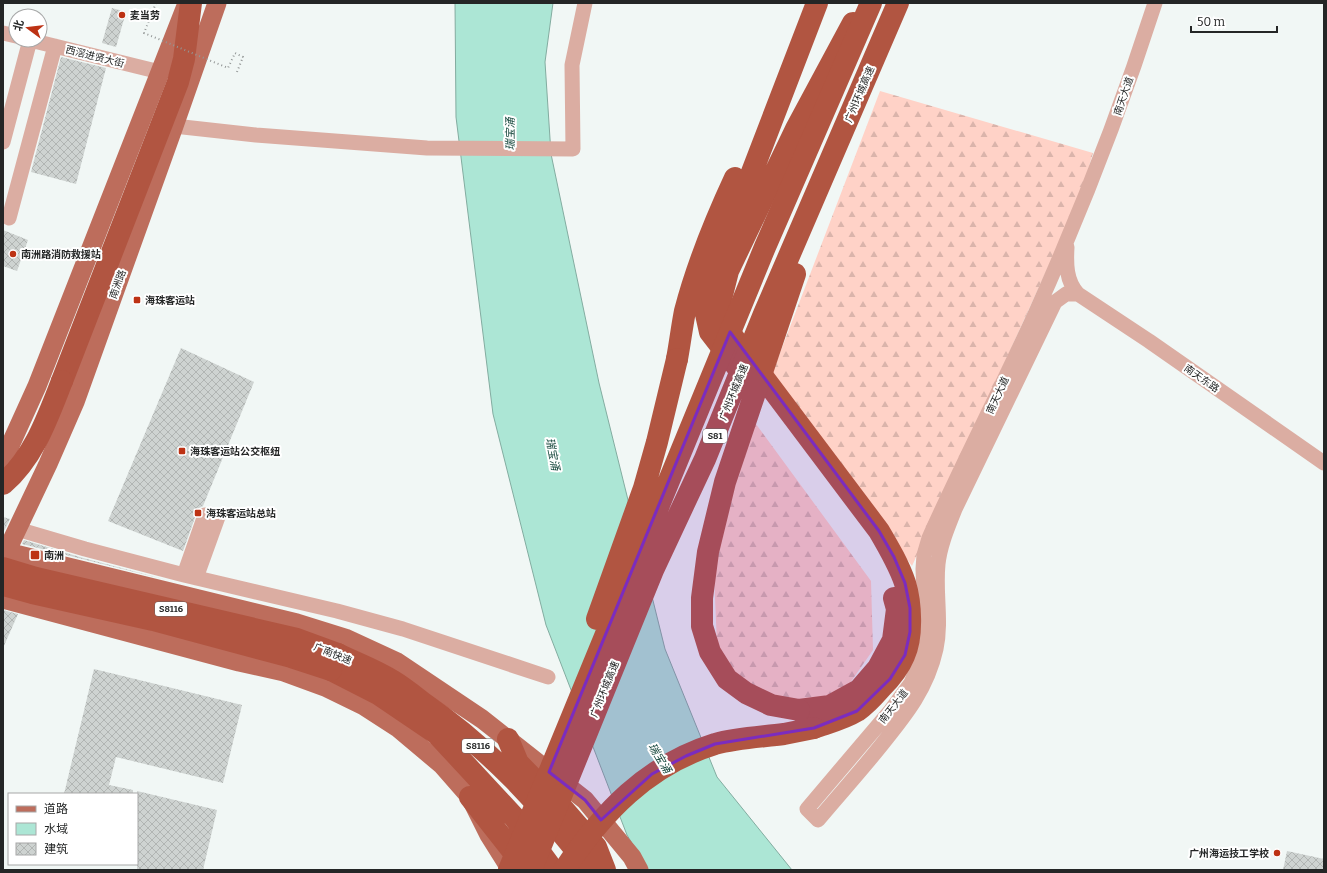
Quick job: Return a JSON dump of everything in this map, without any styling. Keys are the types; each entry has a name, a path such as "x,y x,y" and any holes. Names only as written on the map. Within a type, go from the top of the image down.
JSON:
{"highway":[{"path":"3,484 19,469 35,444 62,381 178,82 184,59 190,3"},
{"path":"509,870 644,488 677,359 685,311 700,262 721,207 816,3"},
{"path":"816,3 707,289 706,314 710,332 874,549 890,579 897,609 893,640 878,668 859,690 830,706 799,710 772,706 746,693 727,679 710,652 702,626 702,598 708,552 725,482 793,279 901,3"},
{"path":"564,870 578,848 620,799 652,774 686,756 715,744 784,734 814,728 836,721 857,711 873,697 890,679 905,655 910,632 910,608 905,583 894,557 879,531 724,325 720,314 721,299 728,271 796,130 864,3"},
{"name":"广州环城高速","path":"509,870 765,247 871,3"},
{"name":"广州环城高速","path":"532,870 653,570 705,460 764,314 898,3"},
{"name":"广南快速","path":"4,557 36,578 296,639 334,662 437,734 514,817 553,870"},
{"name":"广南快速","path":"3,585 32,593 153,620 291,657 334,662 392,680 448,720 500,765 536,801 591,870"},
{"path":"508,739 518,763 564,810 596,847 606,870"},
{"path":"470,797 528,870"}],"main road":[{"path":"3,461 8,446 37,386 187,3"},
{"name":"南洲路","path":"4,557 42,477 75,402 217,3"},
{"path":"37,386 43,395 55,402 64,404 75,402"},
{"path":"4,557 297,623 345,638 397,662 482,719 585,800 632,857 640,870"},
{"path":"3,599 239,662 284,672 325,687 364,706 398,728 442,765 470,797 509,870"}],"street":[{"path":"174,126 256,135 427,148 573,149 572,65 585,3"},
{"name":"南天大道","path":"1078,294 1066,294 1055,302 946,533 940,550 938,564 939,629 930,670 922,689 911,708 896,728 818,820 807,809 891,710 911,684 919,663 926,631 923,569 924,555 929,538 1035,314 1068,240 1119,109 1155,3"},
{"name":"西滘进贤大街","path":"48,44 160,72"},
{"path":"9,218 55,46"},
{"path":"3,142 28,48"},
{"path":"1068,240 1066,260 1068,276 1072,287 1078,294"},
{"name":"南天东路","path":"1078,294 1149,341 1324,463"},
{"path":"190,577 212,516"},
{"path":"16,529 85,550 190,577 337,611 403,629 548,677"}],"path":[{"path":"156,3 144,33 228,68 235,53 243,57 237,72"}],"highlighted area":[{"path":"730,332 879,531 894,557 905,583 910,608 910,632 905,655 890,679 857,711 814,728 715,744 686,756 652,774 601,820 585,800 549,772"}],"green space":[{"path":"880,91 1093,153 1079,199 912,566 772,374"},
{"path":"753,420 871,581 873,650 843,693 812,702 773,701 739,681 717,645 714,573 728,506"}],"water":[{"name":"瑞宝涌","path":"455,3 553,3 545,62 551,154 599,383 665,649 717,777 792,870 648,870 627,835 546,625 493,414 456,117"}],"building":[{"path":"112,8 126,12 116,47 102,43"},
{"path":"61,57 106,68 76,184 31,172"},
{"path":"3,230 28,240 17,271 3,266"},
{"name":"海珠客运站公交枢纽","path":"181,348 254,382 203,506 199,508 197,512 183,551 108,521"},
{"path":"3,517 10,519 3,533"},
{"path":"24,540 83,558 167,580 22,544"},
{"path":"3,610 18,614 3,648"},
{"path":"94,669 242,705 223,783 116,757 109,785 133,790 133,793 64,793"},
{"path":"137,791 217,810 203,870 137,870"},
{"path":"1287,851 1324,859 1324,870 1283,870"}],"place":[{"name":"麦当劳","path":"122,15"},
{"name":"南洲路消防救援站","path":"13,254"},
{"name":"海珠客运站","path":"137,300"},
{"name":"海珠客运站公交枢纽","path":"182,451"},
{"name":"海珠客运站总站","path":"198,513"},
{"name":"南洲","path":"35,555"},
{"name":"广州海运技工学校","path":"1277,853"}]}
